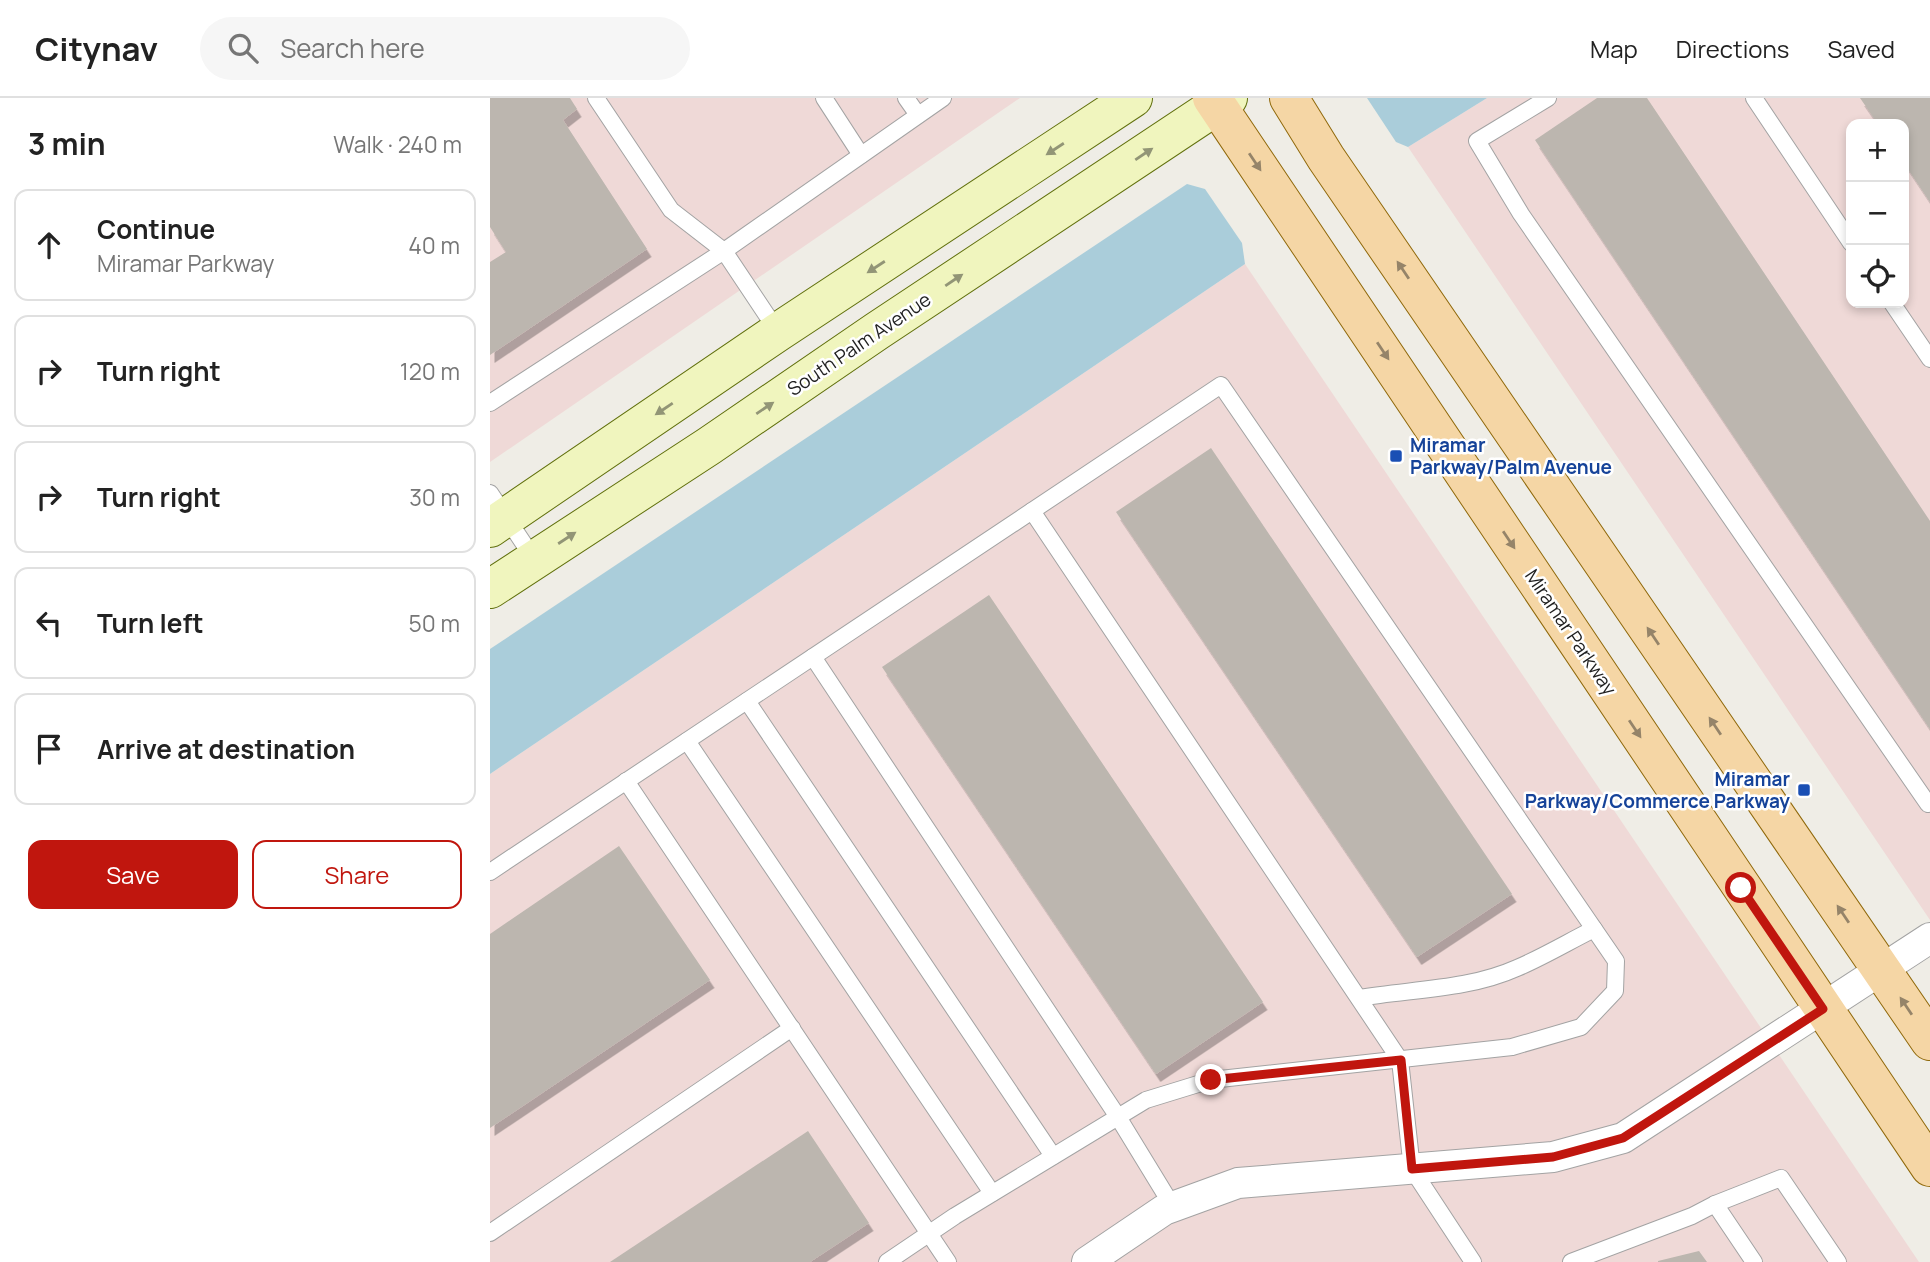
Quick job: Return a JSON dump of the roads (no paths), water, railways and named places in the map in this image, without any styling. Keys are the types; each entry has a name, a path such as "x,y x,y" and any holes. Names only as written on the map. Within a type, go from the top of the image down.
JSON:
{"main road":[{"path":"495,512 778,332 1133,98"},
{"path":"1289,98 1334,169 1930,1041"},
{"name":"South Palm Avenue","path":"490,589 709,446 1219,101"},
{"name":"Miramar Parkway","path":"1219,101 1930,1167"}],"street":[{"path":"1087,1262 1164,1210 1238,1183 1553,1157 1623,1138 1930,938"}],"lane":[{"path":"596,98 671,210 723,251 778,332"},
{"path":"824,98 861,155"},
{"path":"906,98 918,115"},
{"path":"490,402 723,251 943,98"},
{"path":"1548,98 1477,141 1521,214 1920,793 1928,804 1930,803"},
{"path":"1754,98 1846,236"},
{"path":"1895,308 1930,359"},
{"path":"490,872 1221,386 1616,961 1615,991 1581,1027 1512,1047 1211,1080 1146,1100 929,1233 887,1262"},
{"path":"1032,511 1401,1060 1412,1169 1473,1262"},
{"path":"495,512 534,559"},
{"path":"813,657 1118,1117 1173,1207"},
{"path":"747,701 1053,1156"},
{"path":"687,741 992,1194"},
{"path":"626,781 948,1262"},
{"path":"1359,999 1399,991 1460,985 1516,969 1594,929"},
{"path":"490,1233 792,1028"},
{"path":"1571,1262 1692,1216 1781,1178 1838,1262"},
{"path":"1716,1204 1754,1262"}],"water":[{"path":"1367,98 1487,98 1408,147 1396,142"},
{"path":"1187,184 1205,189 1242,243 1245,264 490,774 490,649"}],"place":[{"name":"Miramar Parkway/Palm Avenue","path":"1396,456"},
{"name":"Miramar Parkway/Commerce Parkway","path":"1804,790"}]}
